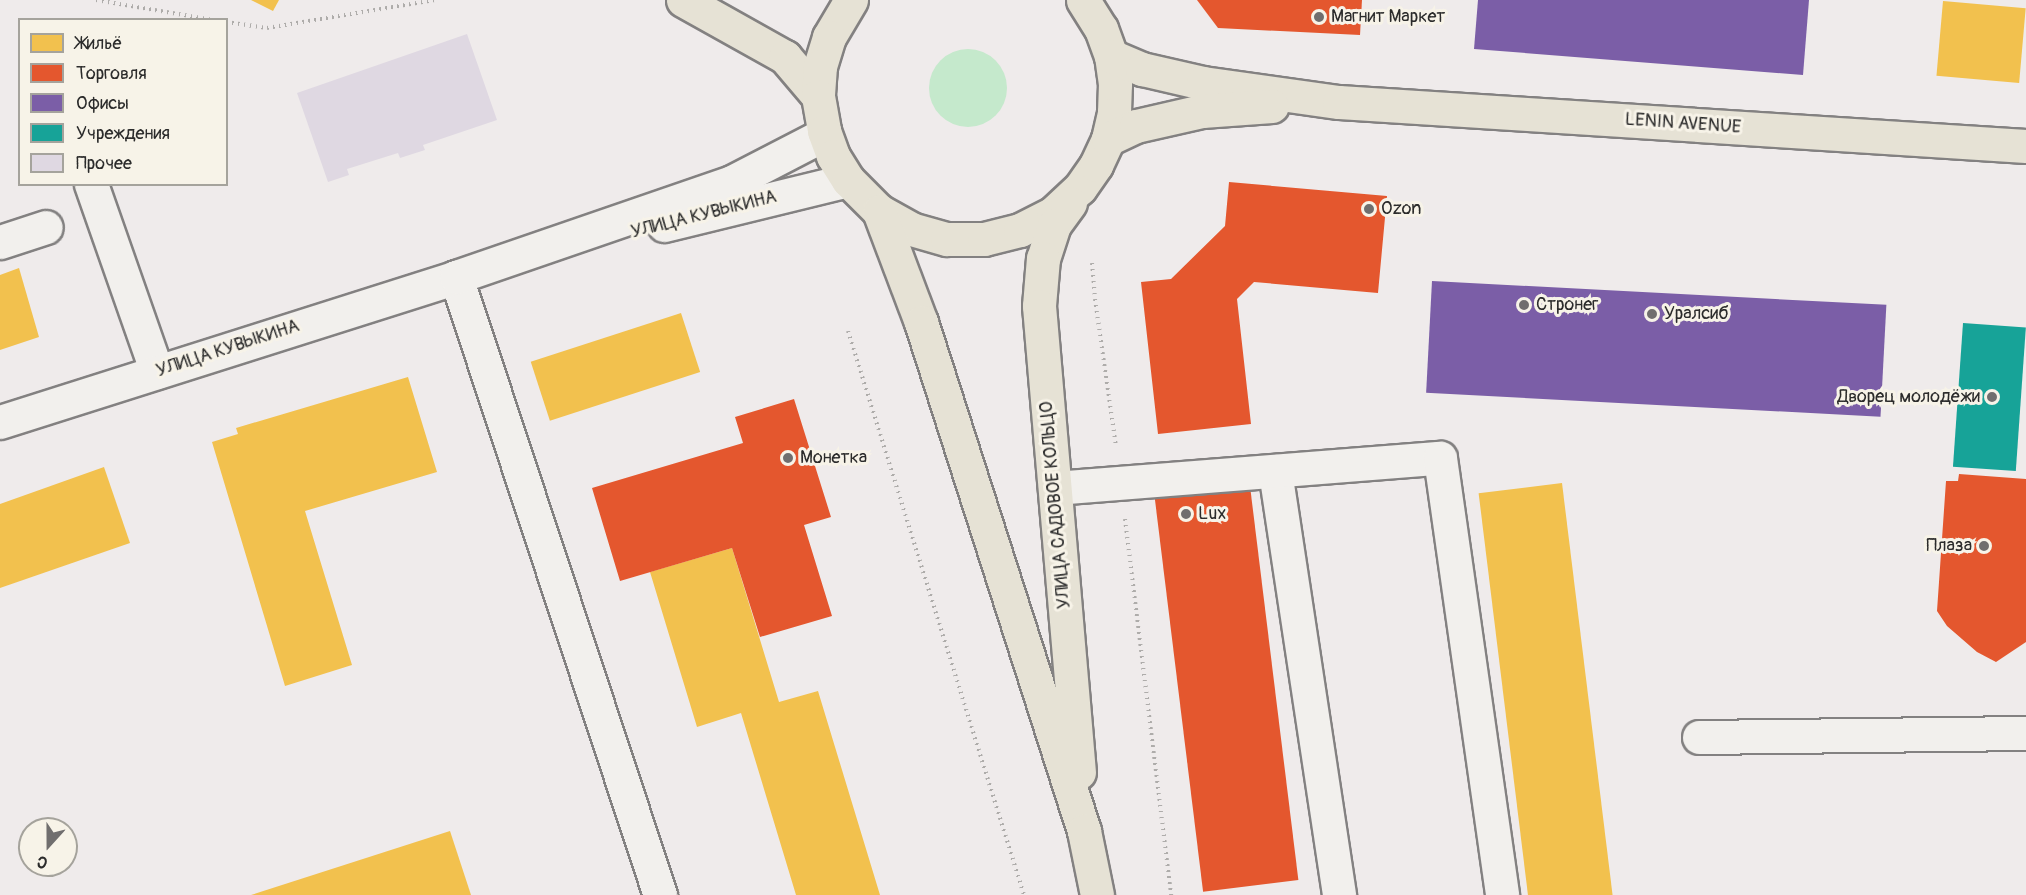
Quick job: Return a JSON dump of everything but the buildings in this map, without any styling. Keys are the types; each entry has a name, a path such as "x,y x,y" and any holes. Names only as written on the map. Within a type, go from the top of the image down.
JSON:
{"main road":[{"path":"683,0 785,57 818,96"},
{"path":"851,0 829,36 820,66 818,96 824,131 833,156 848,180 879,211 920,232 947,239 984,239 1020,230 1053,213 1080,188 1096,165 1108,139 1114,112 1115,84 1111,56 1101,29 1085,1"},
{"name":"LENIN AVENUE","path":"1111,56 1142,69 1203,83 1339,102 2026,146"},
{"name":"LENIN AVENUE","path":"1108,139 1136,126 1202,111 1339,102"},
{"name":"УЛИЦА САДОВОЕ КОЛЬЦО","path":"1080,188 1054,225 1043,258 1040,296 1084,831"},
{"name":"УЛИЦА САДОВОЕ КОЛЬЦО","path":"879,211 921,322 1084,831 1097,895"}],"street":[{"name":"УЛИЦА КУВЫКИНА","path":"0,422 456,277 732,182 817,138 824,131"},
{"name":"УЛИЦА КУВЫКИНА","path":"456,277 848,180"},
{"path":"93,186 157,372"},
{"path":"0,242 46,226"},
{"path":"456,277 660,895"},
{"path":"1055,488 1440,458 1502,895"},
{"path":"1275,471 1339,895"},
{"path":"1699,737 2026,733"}],"path":[{"path":"96,0 201,18"},
{"path":"228,22 267,28 435,0"},
{"path":"1092,262 1171,895"},
{"path":"848,331 1024,895"}],"green space":[{"path":"968,49 983,52 996,60 1004,73 1007,88 1004,103 996,116 983,124 968,127 953,124 940,116 932,103 929,88 932,73 940,60 953,52"}],"place":[{"name":"Магнит Маркет","path":"1319,17"},
{"name":"Ozon","path":"1369,209"},
{"name":"Стронег","path":"1524,305"},
{"name":"Уралсиб","path":"1652,314"},
{"name":"Дворец молодёжи","path":"1992,397"},
{"name":"Монетка","path":"788,458"},
{"name":"Lux","path":"1186,514"},
{"name":"Плаза","path":"1984,546"}]}
